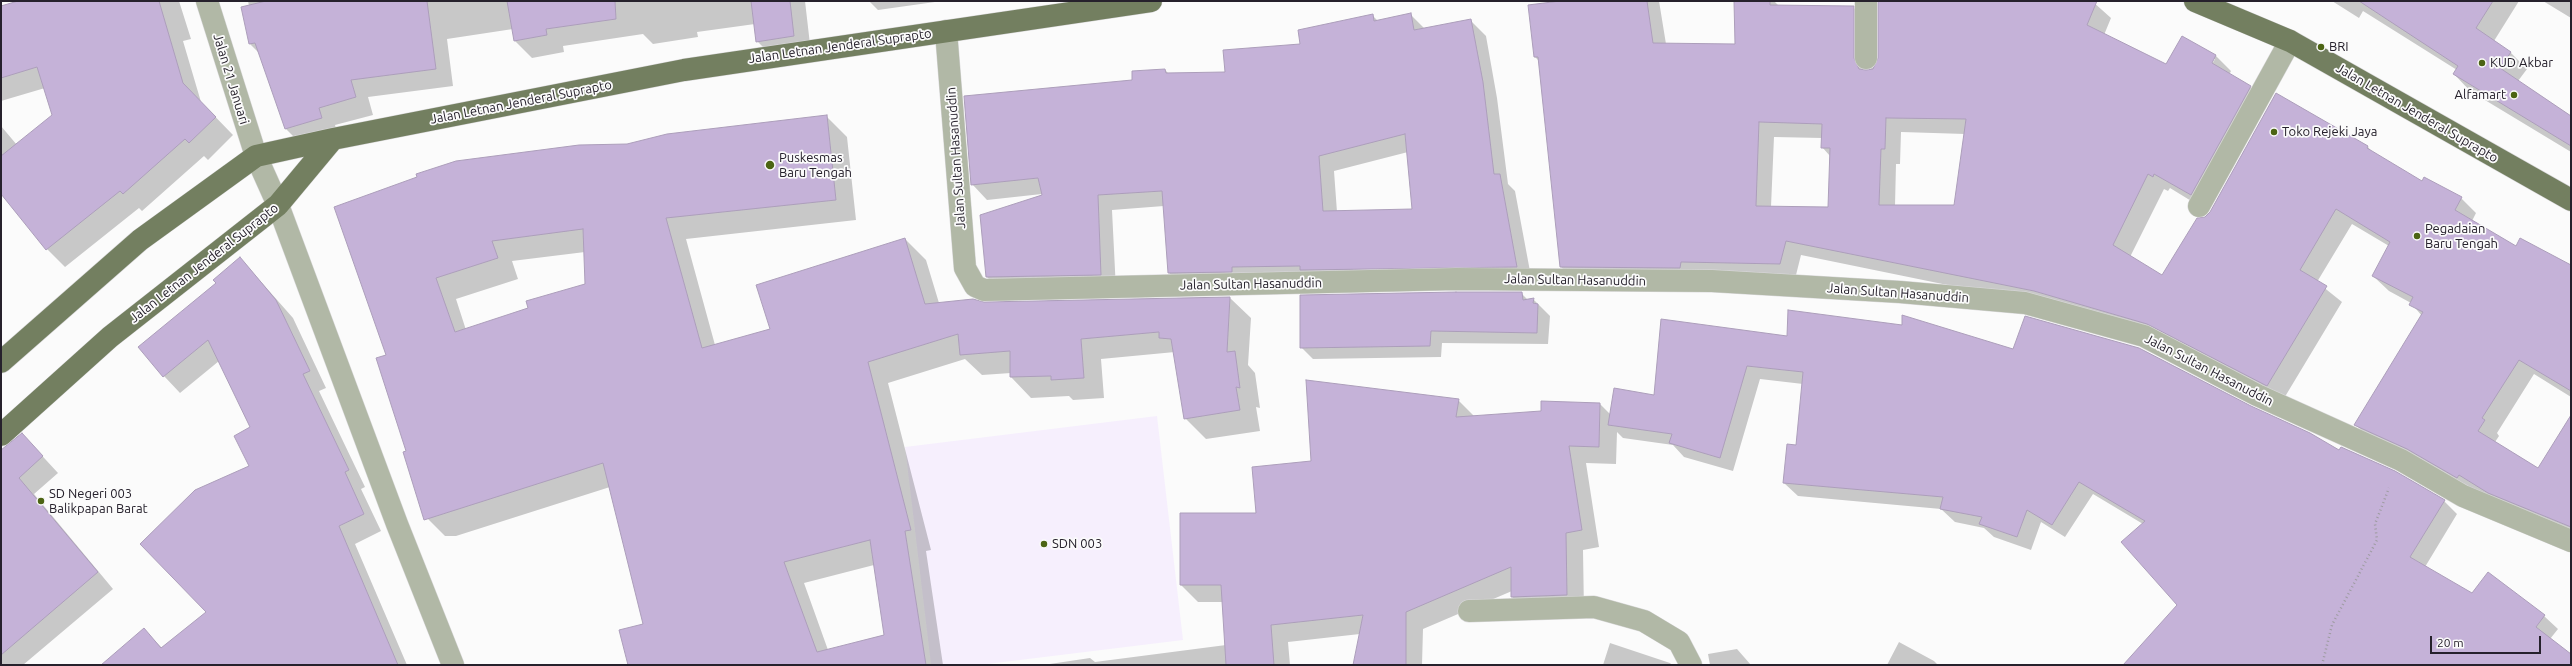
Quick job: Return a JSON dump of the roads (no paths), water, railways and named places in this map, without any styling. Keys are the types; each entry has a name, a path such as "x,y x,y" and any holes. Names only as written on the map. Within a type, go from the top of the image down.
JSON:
{"main road":[{"name":"Jalan Letnan Jenderal Suprapto","path":"1,435 110,337 278,205 333,138 684,70 1151,1"},
{"name":"Jalan Letnan Jenderal Suprapto","path":"2195,1 2290,41 2571,200"},
{"path":"1,362 140,240 256,156 333,138"}],"street":[{"name":"Jalan 21 Januari","path":"207,1 256,156 278,205 397,524 453,665"},
{"path":"1866,1 1866,58"},
{"name":"Jalan Sultan Hasanuddin","path":"946,31 965,268 975,286 984,290 1456,279 1705,281 1900,292 2024,303 2144,336 2257,396 2401,460 2463,496 2571,541"},
{"path":"2198,206 2290,41"},
{"path":"1469,611 1594,607 1644,621 1679,642 1691,665"}],"place":[{"name":"BRI","path":"2321,47"},
{"name":"KUD Akbar","path":"2482,63"},
{"name":"Alfamart","path":"2514,95"},
{"name":"Toko Rejeki Jaya","path":"2274,132"},
{"name":"Puskesmas Baru Tengah","path":"770,165"},
{"name":"Pegadaian Baru Tengah","path":"2417,236"},
{"name":"SD Negeri 003 Balikpapan Barat","path":"41,501"},
{"name":"SDN 003","path":"1044,544"}]}
